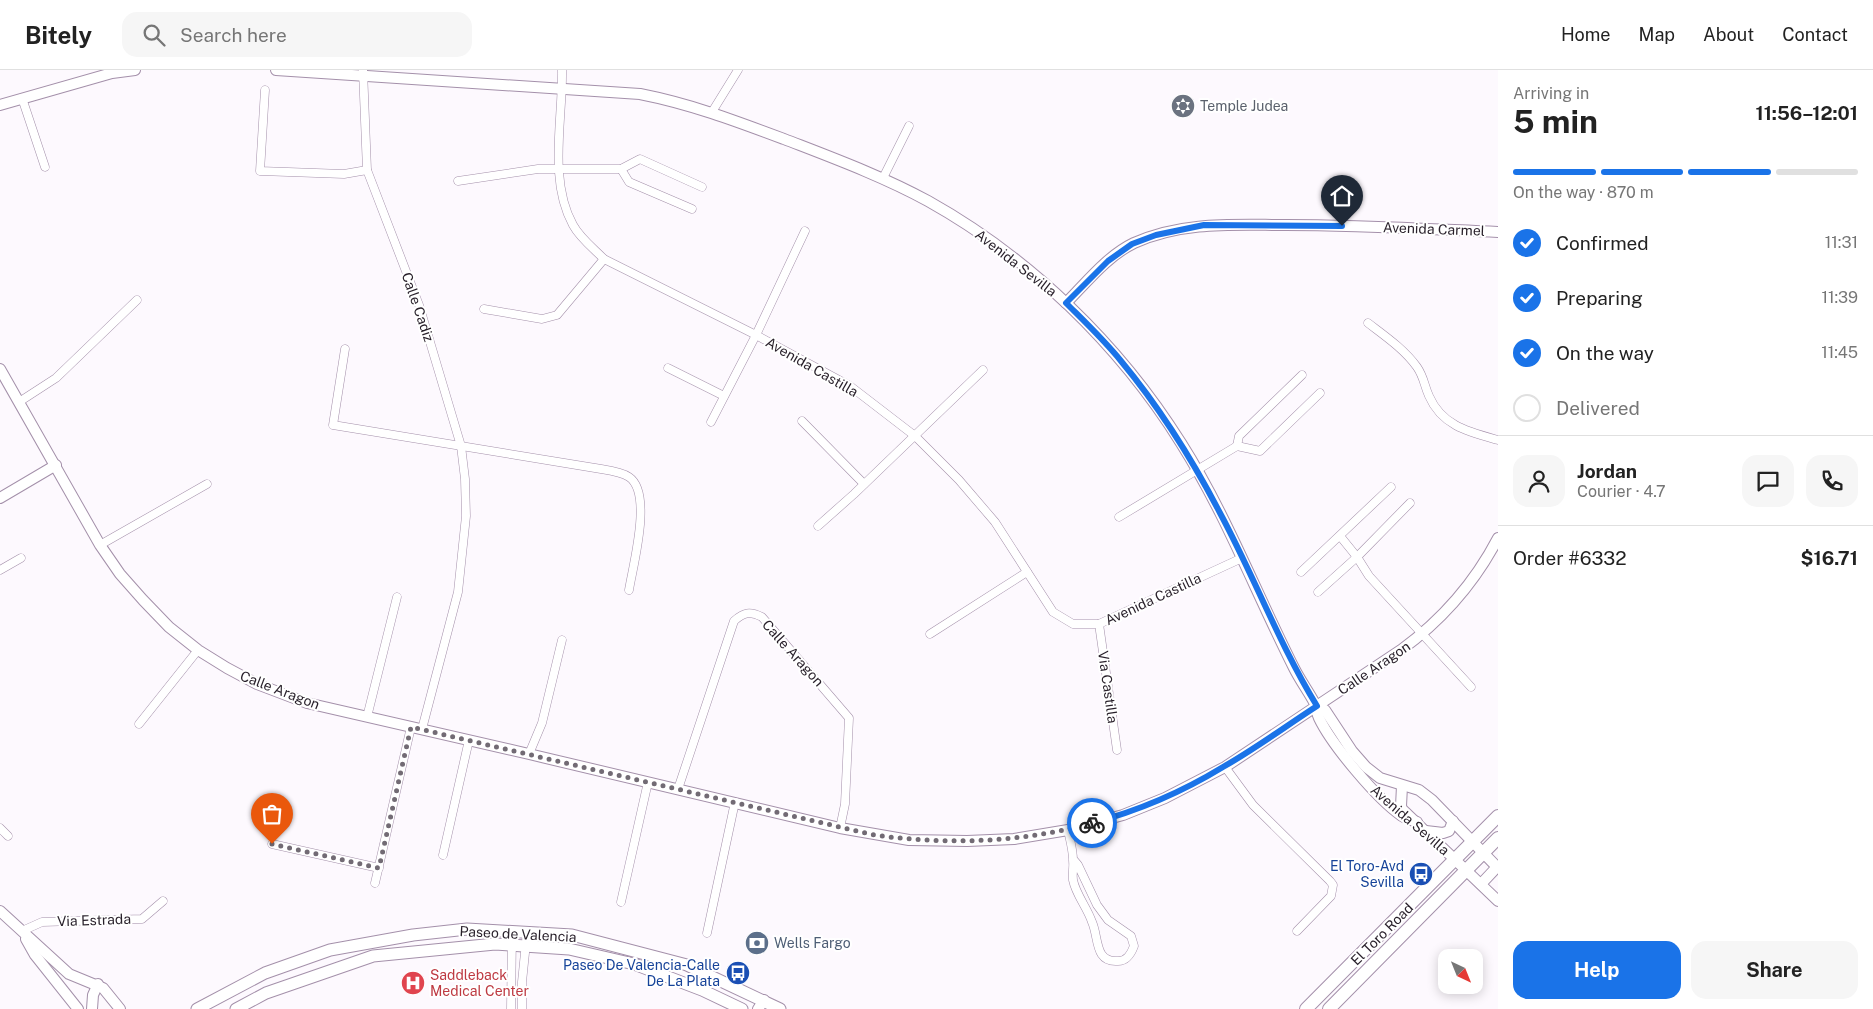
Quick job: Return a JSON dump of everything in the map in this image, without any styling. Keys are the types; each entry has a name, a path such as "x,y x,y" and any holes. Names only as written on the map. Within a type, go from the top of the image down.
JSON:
{"main road":[{"name":"El Toro Road","path":"1306,1009 1498,816"},
{"name":"El Toro Road","path":"1329,1009 1498,838"},
{"name":"Paseo de Valencia","path":"198,1009 265,973 330,950 385,939 467,929 572,935 687,965 761,1004 776,1008"},
{"name":"Paseo de Valencia","path":"236,1009 266,993 373,956 495,944 569,949 634,964 702,990 742,1009"}],"street":[{"path":"0,105 112,73 135,70"},
{"name":"Avenida Sevilla","path":"276,70 363,73 640,94 678,102 712,112 883,178 929,202 973,230 1023,266 1066,303 1113,352 1135,379 1161,413 1197,471 1221,514 1296,672 1317,706 1318,716 1350,764 1392,808 1403,817 1417,822 1466,870"},
{"path":"562,70 562,88"},
{"path":"712,112 738,70"},
{"name":"Calle Cadiz","path":"363,73 367,170 419,306 461,446 465,479 466,516 458,592 422,729"},
{"name":"Avenida Castilla","path":"562,88 558,170 562,198 573,225 585,242 604,259 756,335 850,386 915,436 959,480 995,522 1053,612 1073,624 1098,624 1242,558"},
{"path":"265,90 260,171 344,174 367,170"},
{"path":"22,98 45,167"},
{"path":"883,178 909,126"},
{"path":"458,181 538,169 620,168 640,160 702,187"},
{"path":"620,168 629,182 692,209"},
{"name":"Avenida Carmel","path":"1066,303 1108,261 1132,244 1156,235 1204,225 1303,225 1498,232"},
{"name":"Avenida Castilla","path":"711,422 756,335 806,231"},
{"path":"484,309 542,319 558,316 604,259"},
{"path":"19,402 56,378 137,300"},
{"path":"1368,323 1392,341 1416,365 1424,379 1428,394 1435,408 1448,420 1461,429 1498,440"},
{"path":"345,349 333,425 595,468 630,477 639,490 642,510 629,590"},
{"path":"668,368 724,396"},
{"name":"Calle Aragon","path":"0,369 100,545 120,574 169,627 198,650 257,684 307,703 840,828 909,840 967,842 1014,839 1068,830 1123,815 1196,783 1225,767 1422,635 1468,587 1488,558 1498,538"},
{"path":"818,526 983,370"},
{"path":"1237,446 1239,436 1302,375"},
{"path":"1119,517 1237,446 1260,451 1320,393"},
{"path":"802,421 864,484"},
{"path":"0,498 56,465"},
{"path":"100,545 206,484"},
{"path":"1302,572 1391,487"},
{"path":"1318,592 1410,503"},
{"name":"Calle Aragon","path":"1340,536 1357,556 1369,576 1471,687"},
{"path":"0,570 20,558"},
{"path":"930,634 1027,572"},
{"path":"367,717 397,597"},
{"name":"Calle Aragon","path":"678,789 734,621 742,614 753,612 762,617 849,718 845,804 840,828"},
{"name":"Via Castilla","path":"1098,624 1117,750"},
{"path":"529,754 542,723 562,640"},
{"path":"139,724 198,650"},
{"name":"Avenida Sevilla","path":"1317,706 1325,710 1352,752 1366,767 1380,778 1419,790 1442,809 1483,852"},
{"path":"376,882 411,727"},
{"path":"443,855 469,740"},
{"path":"1225,767 1253,805 1333,885 1331,896 1297,931"},
{"path":"621,902 648,782"},
{"path":"1402,786 1401,806 1417,822"},
{"path":"707,933 735,802"},
{"path":"1426,831 1443,833 1448,831 1453,821"},
{"path":"0,828 8,836"},
{"path":"1068,830 1073,859 1073,878 1077,893 1092,921 1099,952 1109,961 1123,961 1128,957 1134,946 1131,936 1108,920 1097,905 1078,865 1073,859"},
{"path":"272,844 379,868"},
{"path":"1481,884 1498,868 1483,852"},
{"path":"1466,870 1498,902"},
{"name":"Via Estrada","path":"22,931 42,922 142,919 163,901"},
{"path":"1,913 69,974 98,984 107,991 120,1009"},
{"path":"22,931 35,955 78,1009"},
{"path":"511,1009 512,932"},
{"path":"522,1009 522,982 527,933"},
{"path":"92,1009 93,995 98,984"}],"way so far":[{"path":"272,844 379,868 411,727 840,828 909,840 967,842 1014,839 1068,830 1092,823"}],"place":[{"name":"Temple Judea","path":"1183,106"},
{"name":"El Toro-Avd Sevilla","path":"1421,874"},
{"name":"Wells Fargo","path":"757,943"},
{"name":"Paseo De Valencia-Calle De La Plata","path":"738,973"},
{"name":"Saddleback Medical Center","path":"413,983"}],"route":[{"path":"1092,823 1123,815 1196,783 1225,767 1317,706 1296,672 1221,514 1182,444 1120,359 1066,303 1108,261 1132,244 1156,235 1204,225 1342,226"}]}
